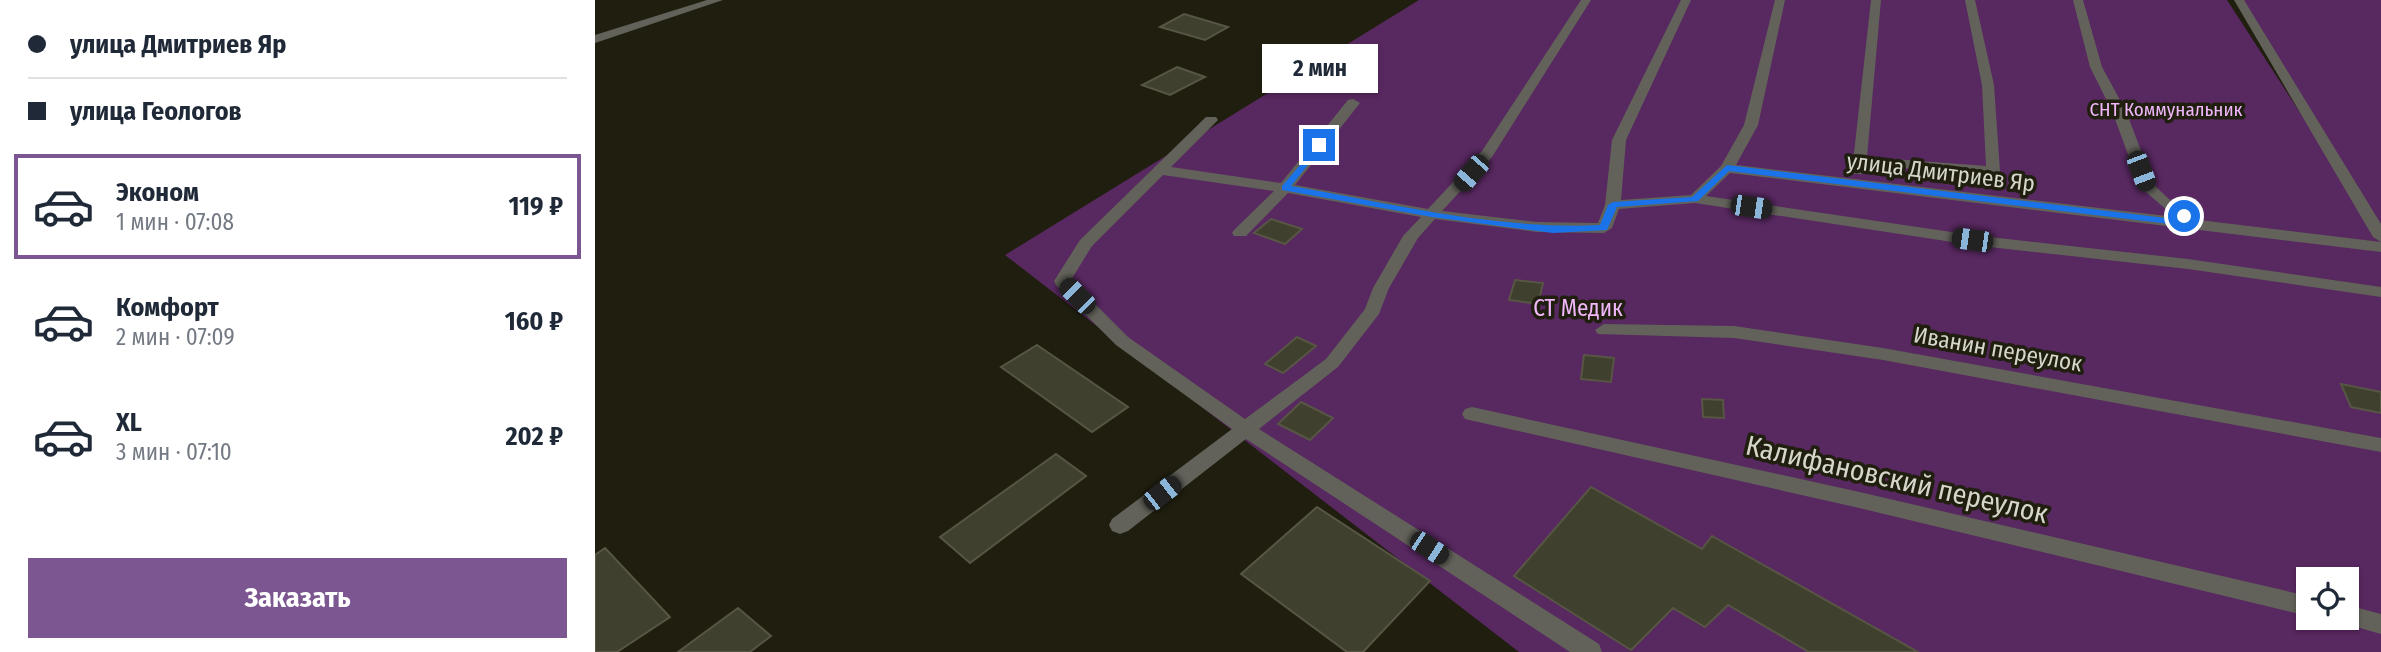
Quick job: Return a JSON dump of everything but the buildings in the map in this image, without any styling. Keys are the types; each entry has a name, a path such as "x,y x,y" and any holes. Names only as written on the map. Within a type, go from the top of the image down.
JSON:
{"street":[{"path":"595,39 718,0"},
{"path":"1120,525 1332,363 1373,310 1381,288 1411,236 1487,154 1585,0"},
{"path":"1159,170 1285,188 1432,214 1553,230 1604,228 1613,205 1619,140 1686,0"},
{"path":"1695,199 1727,168 1751,125 1780,0"},
{"path":"1858,186 1875,0"},
{"path":"1860,161 1993,171 1988,85 1970,0"},
{"path":"2078,0 2096,67 2119,111 2147,187 2195,224"},
{"path":"2239,0 2381,237"},
{"path":"1240,233 1285,188 1353,103"},
{"path":"1211,120 1086,243 1062,281 1122,341 1245,429 1590,652"},
{"name":"улица Дмитриев Яр","path":"1727,168 1858,186 2381,247"},
{"path":"1954,197 1955,168"},
{"path":"1613,205 1695,199 1972,240 2188,264 2381,292"},
{"name":"Иванин переулок","path":"1604,330 1734,332 1883,354 2381,444"},
{"name":"Калифановский переулок","path":"1472,414 1856,499 2296,603"},
{"path":"2359,618 2381,624"}],"green space":[{"name":"СТ Медик","path":"1419,0 2227,0 2369,219 2238,0 2381,0 2381,652 1519,652 1005,255"}],"route":[{"path":"1319,145 1285,188 1432,214 1553,230 1604,228 1613,205 1695,199 1727,168 1858,186 2195,224 2184,216"}],"park label":[{"name":"СНТ Коммунальник","path":"2166,109"}]}
